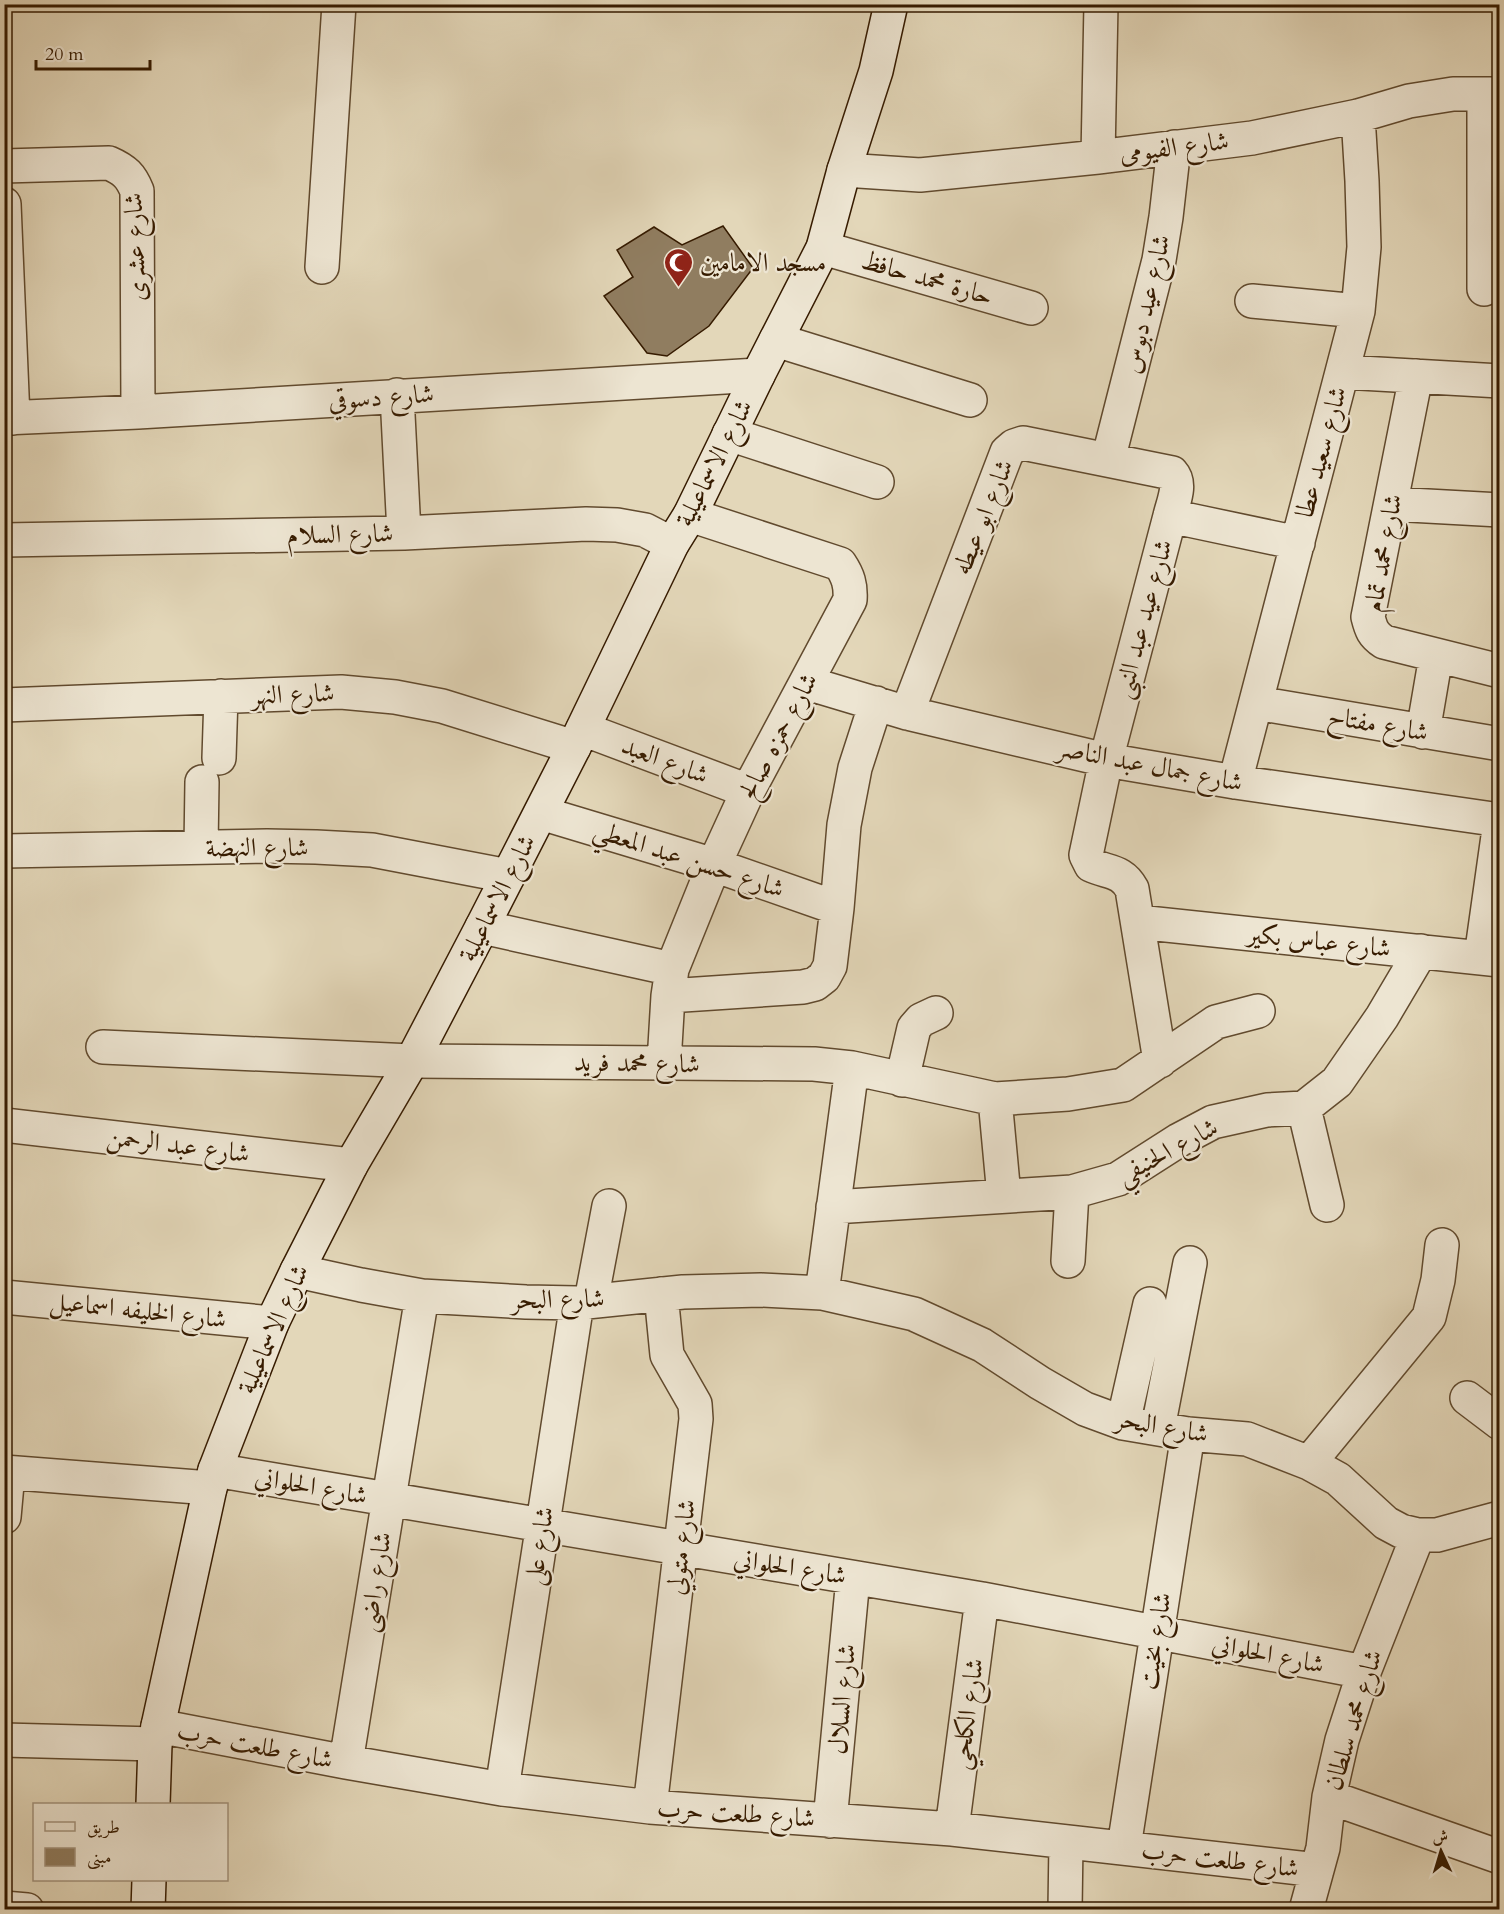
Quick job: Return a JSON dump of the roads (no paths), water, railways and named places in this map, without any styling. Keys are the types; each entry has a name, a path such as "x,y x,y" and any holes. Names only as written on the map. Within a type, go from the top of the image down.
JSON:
{"street":[{"path":"322,267 339,4"},
{"name":"شارع الاسماعيلية","path":"153,1803 157,1735 212,1479 272,1323 351,1165 412,1061 541,813 672,544 690,515 823,248 844,171 876,71 891,4"},
{"path":"1098,157 1101,4"},
{"name":"شارع الفيومى","path":"844,171 920,175 1098,157 1252,138 1358,116 1409,101 1453,94 1492,94"},
{"path":"1484,289 1492,94"},
{"name":"شارع سعيد عطا","path":"1235,782 1358,311 1364,246 1358,116"},
{"name":"شارع عيد دبوس","path":"1108,460 1157,271 1174,147"},
{"name":"شارع عشرى","path":"4,166 109,164 123,169 132,178 137,191 138,412"},
{"path":"4,204 9,418"},
{"name":"حارة محمد حافظ","path":"823,248 1031,308"},
{"path":"1252,301 1358,311"},
{"path":"776,340 970,400"},
{"path":"1342,372 1500,381"},
{"name":"شارع دسوقي","path":"9,418 758,375"},
{"name":"شارع محمد تمام","path":"1416,376 1368,617 1371,630 1377,638 1384,642 1500,671"},
{"path":"397,395 404,533"},
{"path":"729,434 877,482"},
{"name":"شارع ابو عيطه","path":"907,713 1007,452 1023,443 1172,473 1176,478"},
{"name":"شارع عيد عبد النبى","path":"1138,922 1132,889 1127,879 1091,865 1086,855 1106,760 1170,516 1177,484 1176,478"},
{"path":"1391,504 1500,510"},
{"name":"شارع حمزه صالح","path":"664,1063 670,982 714,865 748,791 850,600 851,588 848,576 840,564 690,515"},
{"path":"1170,516 1298,543"},
{"name":"شارع السلام","path":"4,540 404,533 586,524 616,525 645,530 672,544"},
{"path":"1424,732 1436,656"},
{"name":"شارع جمال عبد الناصر","path":"807,683 907,713 1106,760 1235,782 1500,821"},
{"name":"شارع النهر","path":"4,705 341,692 395,697 442,706 578,738"},
{"path":"201,847 221,696"},
{"path":"482,927 670,982 803,987 815,984 824,977 830,966 846,813 855,768 876,703"},
{"name":"شارع مفتاح","path":"1256,704 1500,744"},
{"name":"شارع العبد","path":"578,738 748,791"},
{"name":"شارع حسن عبد المعطي","path":"541,813 714,865 837,908"},
{"path":"1490,959 1500,821"},
{"name":"شارع النهضة","path":"4,851 267,846 372,850 508,876"},
{"path":"1138,922 1160,1060"},
{"name":"شارع عباس بكير","path":"1138,922 1490,959"},
{"path":"1327,1205 1305,1108 1338,1082 1382,1017 1421,951"},
{"name":"شارع محمد فريد","path":"103,1047 412,1061 814,1064 852,1068 995,1099 1068,1094 1123,1085 1216,1022 1258,1011"},
{"path":"902,1080 914,1028 921,1020 936,1013"},
{"path":"822,1293 852,1068"},
{"path":"995,1099 1004,1196"},
{"name":"شارع الحنيفي","path":"833,1207 1072,1192 1118,1179 1179,1140 1213,1122 1267,1110 1305,1108"},
{"name":"شارع عبد الرحمن","path":"4,1125 351,1165"},
{"path":"1068,1261 1072,1192"},
{"name":"شارع على","path":"502,1789 542,1525 584,1302 609,1206"},
{"path":"1309,1463 1428,1317 1442,1245"},
{"name":"شارع بخيت","path":"1124,1847 1156,1632 1190,1263"},
{"name":"شارع البحر","path":"297,1271 422,1296 526,1302 584,1302 661,1294 761,1290 822,1293 914,1314 982,1345 1084,1409 1123,1423 1173,1431 1247,1438 1309,1463 1338,1479 1386,1523 1401,1531 1437,1535 1500,1518"},
{"name":"شارع متولي","path":"650,1807 696,1419 695,1404 667,1355 661,1294"},
{"name":"شارع راضى","path":"346,1762 422,1296"},
{"name":"شارع الخليفه اسماعيل","path":"4,1297 272,1323"},
{"path":"1123,1423 1150,1304"},
{"path":"1467,1398 1500,1423"},
{"path":"4,1517 6,1472"},
{"name":"شارع الحلواني","path":"6,1472 212,1479 388,1499 982,1599 1364,1672"},
{"name":"شارع محمد سلطان","path":"1306,1910 1323,1848 1329,1797 1342,1740 1364,1672 1418,1534"},
{"name":"شارع السلال","path":"830,1821 853,1578"},
{"name":"شارع الكلحي","path":"952,1829 982,1599"},
{"name":"شارع طلعت حرب","path":"4,1740 157,1735 346,1762 502,1789 650,1807 952,1829 1317,1870"},
{"path":"1329,1797 1500,1857"},
{"path":"1065,1910 1066,1842"},
{"path":"148,1910 149,1881"},
{"path":"4,1908 27,1910"}],"place":[{"name":"مسجد الامامين","path":"679,288"}]}
